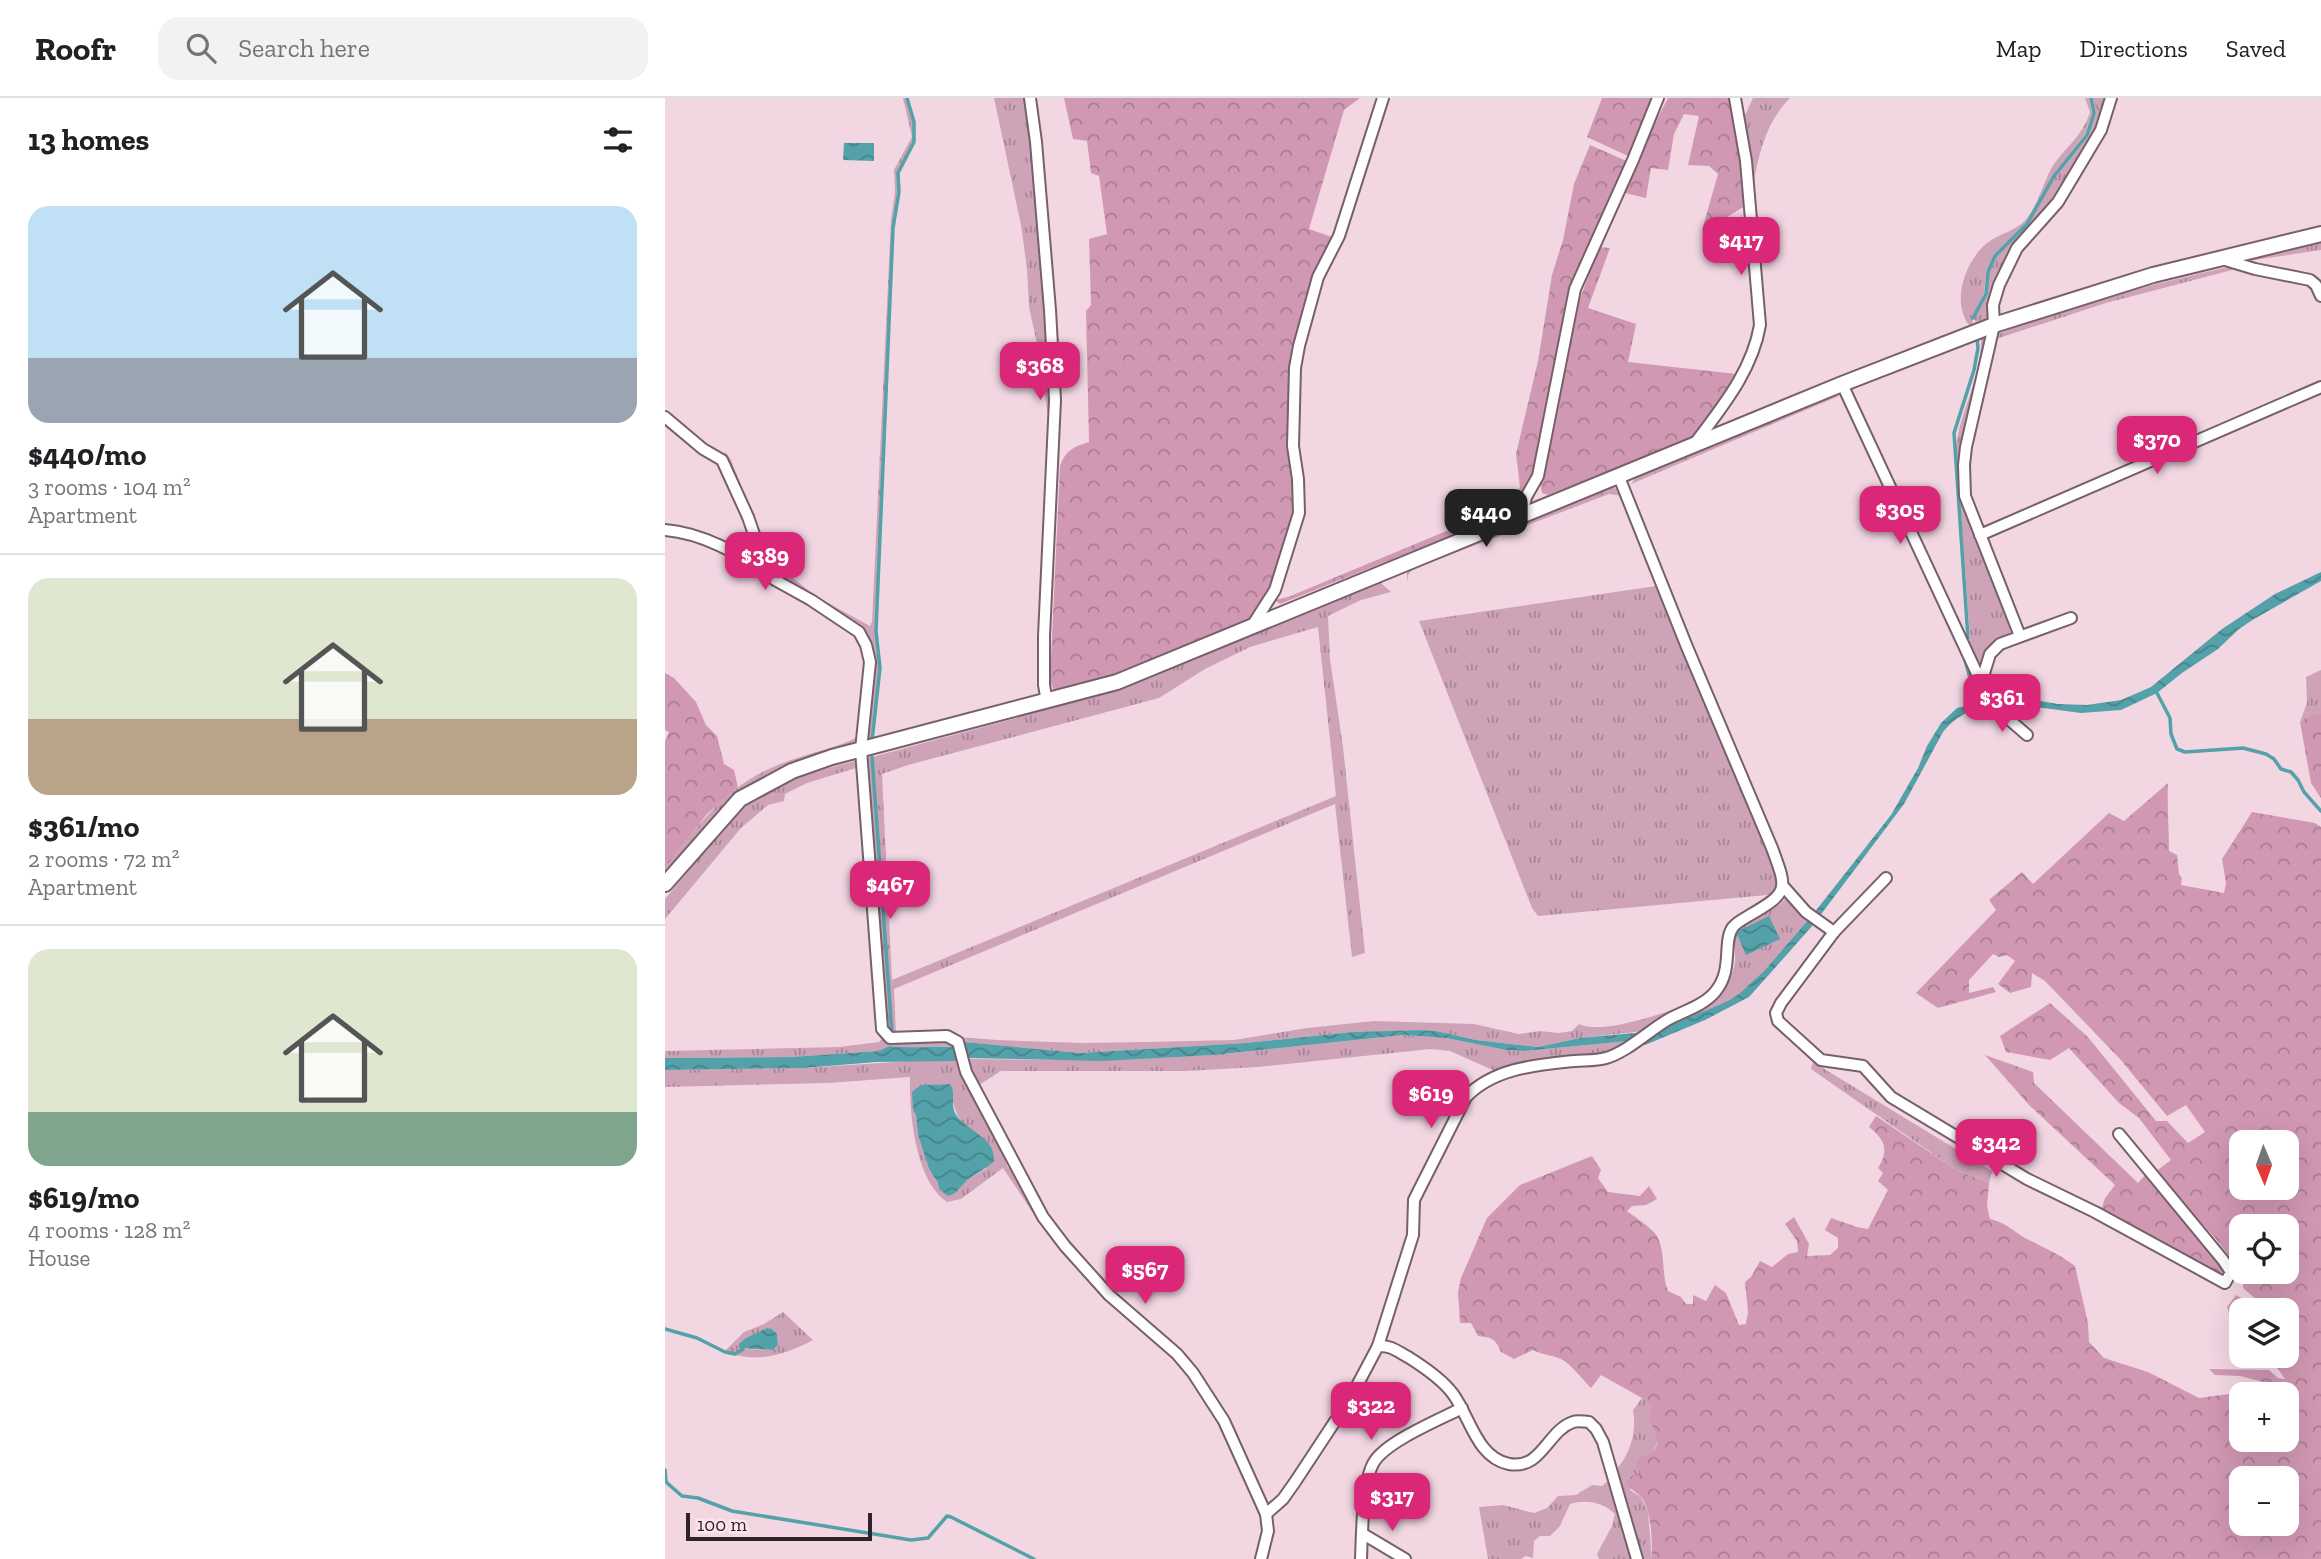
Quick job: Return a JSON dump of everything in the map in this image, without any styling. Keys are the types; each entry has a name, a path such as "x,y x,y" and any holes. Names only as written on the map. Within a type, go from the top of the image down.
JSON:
{"street":[{"path":"1030,98 1050,310 1055,400 1044,636 1044,685 1047,702"},
{"path":"1251,628 1275,590 1299,513 1299,479 1293,446 1295,368 1299,346 1318,277 1339,236 1383,98"},
{"path":"1522,516 1526,497 1538,476 1575,289 1658,98"},
{"path":"1693,446 1732,393 1757,340 1760,325 1746,161 1735,98"},
{"path":"2020,636 1965,496 1964,465 1994,325 1993,305 2008,266 2017,248 2057,202 2106,121 2111,98"},
{"path":"665,884 740,799 792,771 832,757 1117,682 1842,384 1994,325 2104,289 2321,234"},
{"path":"2222,259 2309,280 2316,285 2321,296"},
{"path":"1842,384 1987,695 1997,709 2027,735"},
{"path":"1980,535 2321,387"},
{"path":"665,417 703,449 722,460 748,517 765,566 775,580 859,632 866,645 870,662 861,750 882,1029 890,1038 947,1036 958,1042 966,1072 1043,1217 1065,1247 1109,1295 1177,1354 1193,1373 1224,1421 1266,1514 1268,1531 1261,1559"},
{"path":"1266,1514 1283,1499 1295,1482 1351,1397 1378,1346 1413,1235 1414,1200 1466,1097 1478,1085 1520,1069 1607,1058 1669,1019 1698,1005 1715,992 1723,980 1733,926 1778,897 1783,886 1783,877 1772,848 1619,477"},
{"path":"665,530 682,531 706,540 771,575"},
{"path":"1981,683 1990,654 2000,645 2071,618"},
{"path":"1886,878 1829,929 1781,1003 1776,1013 1777,1021 1821,1060 1863,1066 1891,1097 2027,1179 2095,1212 2225,1283 2231,1272 2223,1260 2119,1135"},
{"path":"1783,886 1806,912 1829,929"},
{"path":"1378,1346 1388,1346 1442,1381 1462,1408 1485,1450 1496,1459 1517,1465 1526,1464 1574,1421 1589,1422 1603,1442 1637,1559"},
{"path":"1361,1559 1367,1480 1374,1461 1388,1447 1462,1408"},
{"path":"1363,1534 1405,1559"}],"green space":[{"path":"903,98 906,98 913,122 913,142 898,173 893,228 876,631 879,668 871,741 1038,694 1036,698 866,744 867,640 772,570 726,462 725,451 731,460 770,560 817,597 870,626 891,220 895,192 894,170 912,137"},
{"path":"994,98 1025,98 1040,231 1052,402 1050,430 1039,353 1029,307 1021,225"},
{"path":"1064,98 1360,98 1344,110 1309,229 1335,238 1302,325 1294,476 1296,507 1269,594 1251,623 1152,664 1071,690 1054,691 1050,680 1060,466 1071,450 1089,442 1086,311 1091,305 1089,239 1107,234 1099,176 1091,173 1087,141 1073,139"},
{"path":"1602,98 1653,98 1630,157 1587,137"},
{"path":"1668,98 1730,98 1732,104 1745,206 1709,228 1702,230 1718,174 1709,166 1688,165 1699,116 1684,114 1674,134 1668,170 1651,168 1646,198 1625,193"},
{"path":"1753,98 1790,98 1769,128 1753,186 1745,115"},
{"path":"2085,98 2089,98 2092,113 2085,134 2053,175 2026,223 1994,255 1986,272 1984,294 1972,318 1973,324 1969,325 1961,305 1961,294 1972,260 1987,243 2018,226 2031,212 2051,169 2087,121 2090,112"},
{"path":"2093,98 2108,98 2102,119 2047,206 2029,228 1990,318 1976,322 1974,319 1987,295 1989,272 1996,257 2028,225 2055,176 2088,135 2095,113"},
{"path":"1590,145 1629,162 1571,289 1535,477 1510,512 1280,604 1275,600 1476,521 1516,494 1520,487 1516,454 1538,361 1552,275 1563,240 1574,184"},
{"path":"2321,240 2321,250 2248,261 2246,258"},
{"path":"1599,247 1610,248 1588,308 1636,324 1628,362 1737,374 1694,437 1548,495 1542,493 1540,482 1574,315"},
{"path":"2228,267 2236,269 2106,303 1996,339 1995,335 2081,305"},
{"path":"1985,338 1962,451 1978,539 2011,632 1986,653 1980,666 1968,646 1970,638 1956,447 1979,366 1981,339"},
{"path":"1831,395 1839,396 1631,484 1636,477"},
{"path":"1613,486 1623,496 1609,494 1413,569 1408,575 1407,583 1407,567"},
{"path":"1380,582 1391,592 1361,600 1328,616 1330,659 1343,747 1365,953 1352,957 1335,804 894,989 896,1034 890,1032 887,1024 865,758 871,757 892,1032 872,757 1097,696","holes":["1318,627 1336,796 892,980 882,774 1159,698 1205,669 1250,647"]},
{"path":"1658,583 1778,873 1778,894 1538,916 1532,908 1419,621 1656,586"},
{"path":"2321,670 2321,713 2310,715 2300,722 2307,703 2306,677"},
{"path":"665,673 674,678 696,702 706,725 717,736 724,764 734,770 738,787 707,814 665,868 665,741 669,732 665,730"},
{"path":"2321,713 2321,798 2311,783 2300,722 2310,715"},
{"path":"858,737 843,750 729,802 715,815 665,878 665,868 679,850 705,818 734,790 769,769"},
{"path":"855,761 856,768 807,783 785,794 784,801 768,805 741,828 665,919 665,899 734,816 747,805 791,781"},
{"path":"2168,783 2169,851 2177,855 2181,885 2224,893 2226,883 2222,859 2252,812 2315,823 2321,827 2321,1559 1652,1559 1648,1511 1642,1498 1626,1482 1633,1475 1641,1473 1636,1465 1639,1458 1648,1455 1656,1447 1657,1436 1648,1417 1651,1405 1601,1375 1591,1388 1561,1359 1533,1350 1514,1359 1501,1352 1493,1340 1478,1336 1471,1323 1460,1323 1458,1292 1461,1278 1487,1218 1520,1185 1592,1156 1601,1170 1598,1178 1608,1192 1640,1196 1649,1186 1657,1199 1646,1205 1632,1206 1627,1211 1657,1236 1662,1249 1668,1291 1681,1297 1686,1304 1693,1304 1693,1295 1706,1301 1715,1285 1726,1293 1739,1325 1746,1324 1748,1312 1745,1282 1760,1261 1772,1267 1788,1254 1798,1252 1797,1241 1785,1224 1794,1217 1809,1244 1807,1256 1830,1255 1838,1248 1838,1238 1825,1230 1831,1218 1868,1229 1888,1190 1878,1181 1883,1173 1878,1168 1884,1155 1884,1145 1869,1127 1876,1116 1956,1170 1989,1183 1987,1206 1990,1219 2075,1266 2088,1323 2089,1342 2104,1358 2148,1372 2199,1398 2229,1394 2229,1452 2299,1452 2299,1382 2263,1382 2240,1376 2215,1375 2209,1369 2269,1370 2278,1378 2285,1379 2277,1368 2299,1368 2299,1298 2255,1298 2243,1288 2243,1284 2299,1284 2299,1214 2229,1214 2229,1256 2155,1172 2171,1160 2139,1118 2119,1103 2069,1048 2050,1060 2006,1052 2000,1036 2050,1003 2088,1037 2156,1121 2167,1121 2188,1143 2205,1132 2186,1105 2167,1116 2120,1059 2045,981 2032,973 2031,987 2010,993 1998,984 2015,961 2007,955 1999,957 1993,954 1969,980 1969,993 1993,987 1996,992 1938,1008 1916,993 1996,910 1989,900 2022,872 2033,884 2109,813 2124,821"},
{"path":"1785,899 1808,920 1765,970 1728,1001 1670,1025 1711,1001 1727,984 1735,962 1735,929"},
{"path":"1696,1003 1644,1031 1580,1038 1538,1047 1418,1030 1353,1032 1245,1043 1080,1053 965,1042 958,1037 1082,1043 1234,1040 1374,1021 1474,1024 1519,1034 1540,1031 1559,1033 1572,1031 1579,1024 1604,1027"},
{"path":"1403,1035 1446,1038 1525,1051 1628,1041 1604,1056 1514,1065 1495,1071 1450,1051 1431,1049 1258,1067 1185,1071 1001,1071 979,1085 968,1059 1055,1060 1213,1055"},
{"path":"883,1038 949,1041 954,1047 889,1046 879,1051 790,1057 665,1058 665,1051 839,1047 879,1042"},
{"path":"1985,1055 2033,1072 2034,1083 2138,1183 2147,1173 2226,1271 2221,1275 2101,1211 2105,1198 2115,1185 2030,1106"},
{"path":"927,1060 956,1061 1003,1149 1007,1166 1040,1219 1039,1222 1003,1168 961,1199 947,1202 936,1192 928,1179 916,1145 910,1077 828,1083 665,1087 665,1070 803,1068","holes":["950,1084 958,1115 967,1127 982,1136 986,1169 966,1180 958,1191 939,1189 918,1135 916,1115 921,1085"]},
{"path":"1813,1062 1992,1171 1989,1183 1956,1170 1811,1069"},
{"path":"783,1312 813,1340 795,1349 766,1357 735,1355 745,1349 773,1350 778,1342 772,1329 754,1336 735,1353 725,1351 744,1332"},
{"path":"1642,1398 1651,1405 1648,1417 1658,1438 1651,1456 1630,1490 1641,1497 1648,1512 1652,1559 1639,1559 1614,1472 1628,1451 1634,1427 1633,1410"},
{"path":"1610,1479 1634,1559 1599,1559 1597,1554 1612,1526 1615,1514 1600,1504 1582,1502 1570,1504 1560,1526 1550,1536 1540,1536 1534,1541 1533,1558 1526,1556 1521,1559 1488,1559 1479,1507 1503,1505 1534,1513 1547,1508 1558,1496 1576,1495 1592,1485 1602,1486"}],"water":[{"path":"844,143 874,143 874,161 843,160"},
{"path":"2321,572 2321,581 2239,629 2218,649 2157,693 2121,710 2081,713 1997,703 1991,696 1999,694 2058,704 2087,705 2121,700 2151,687 2222,629 2275,594"},
{"path":"1986,701 1988,706 1963,714 1943,732 1904,804 1819,917 1814,913 1891,815 1941,723 1957,708"},
{"path":"1769,916 1780,939 1746,955 1736,932"},
{"path":"1808,920 1813,925 1749,997 1705,1020 1645,1045 1628,1041 1525,1051 1446,1038 1403,1035 1213,1055 1102,1061 968,1058 965,1042 1080,1053 1245,1043 1353,1032 1418,1030 1538,1047 1580,1038 1656,1031 1728,1001 1740,993 1765,970"},
{"path":"889,1046 954,1047 956,1061 876,1062 803,1068 665,1070 665,1058 790,1057 879,1051"},
{"path":"950,1084 957,1116 986,1140 994,1161 948,1196 939,1189 929,1169 918,1135 912,1092 921,1085"},
{"path":"767,1328 777,1334 778,1345 773,1350 739,1348 739,1344 746,1338"}],"waterway":[{"path":"872,741 880,668 876,631 893,228 899,192 898,173 914,142 914,122 907,98"},
{"path":"1973,318 1986,294 1988,272 1995,256 2027,224 2054,176 2087,135 2094,113 2091,98"},
{"path":"1968,638 1954,433 1974,370 1977,337"},
{"path":"1965,660 1977,703"},
{"path":"2157,693 2170,718 2171,734 2177,749 2185,752 2243,748 2266,754 2274,759 2281,769 2291,772 2321,811"},
{"path":"872,757 892,1034"},
{"path":"665,1329 697,1338 725,1352 735,1354 743,1349"},
{"path":"665,1470 666,1482 682,1496 698,1498 732,1511 911,1540 928,1538 947,1516 1034,1559"}]}
